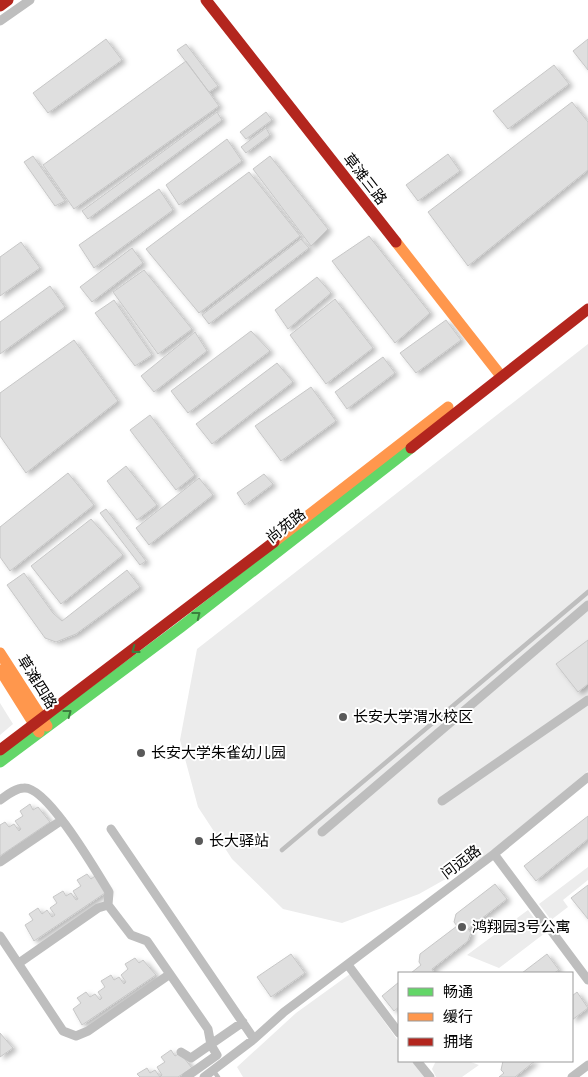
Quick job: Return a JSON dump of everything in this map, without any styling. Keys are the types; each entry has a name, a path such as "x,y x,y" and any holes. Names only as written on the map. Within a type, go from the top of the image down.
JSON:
{"main road":[{"path":"0,6 8,0"},
{"name":"草滩三路","path":"206,0 498,373"},
{"name":"尚苑路","path":"0,762 41,727 181,627 498,373 588,298"},
{"name":"尚苑路","path":"498,373 588,309"},
{"name":"草滩四路","path":"0,653 41,727"},
{"name":"草滩四路","path":"0,670 41,727"},
{"name":"尚苑路","path":"0,750 41,727"}],"street":[{"path":"0,21 30,0"},
{"path":"322,832 588,605"},
{"path":"442,801 588,700"},
{"name":"问远路","path":"204,1077 215,1074 284,1012 494,854 588,777"},
{"path":"0,800 24,788 33,789 50,804 109,892 108,905 131,935 147,941 208,1029 210,1044 217,1055 186,1077"},
{"path":"0,862 62,820"},
{"path":"111,829 254,1039"},
{"path":"494,854 588,980"},
{"path":"19,963 98,908 108,905"},
{"path":"0,936 63,1031 76,1036 88,1031 170,974"},
{"path":"348,964 398,1032"},
{"path":"181,1052 191,1058 243,1022"},
{"path":"418,1062 430,1077"},
{"path":"572,1077 588,1065"}],"lane":[{"path":"282,850 588,592"}],"shaded area":[{"path":"588,344 588,771 483,858 419,894 342,923 283,909 232,859 198,807 180,740 197,649"},
{"path":"0,703 13,724 0,735"},
{"path":"588,867 588,880 563,900 568,907 551,920 539,904"},
{"path":"528,910 545,933 499,968 467,955"},
{"path":"350,974 398,1041 398,1062 414,1062 425,1077 243,1077 237,1067 296,1013"},
{"path":"436,1062 471,1062 479,1065 462,1077 436,1077 432,1069"}],"building":[{"path":"106,39 122,60 48,113 33,93"},
{"path":"588,39 588,70 573,51"},
{"path":"186,44 218,86 209,92 177,50"},
{"path":"186,61 219,106 74,209 43,165"},
{"path":"554,65 569,84 508,129 493,111"},
{"path":"572,102 588,122 588,170 468,266 428,212"},
{"path":"217,112 222,120 88,219 82,211"},
{"path":"266,112 272,120 246,139 240,132"},
{"path":"266,128 270,135 246,153 241,147"},
{"path":"227,139 242,161 179,205 166,185"},
{"path":"448,154 460,171 418,201 406,185"},
{"path":"33,156 65,201 55,206 24,162"},
{"path":"270,156 328,229 311,246 253,169"},
{"path":"249,172 300,236 199,313 146,249"},
{"path":"159,189 173,210 94,268 79,245"},
{"path":"369,236 430,313 395,343 332,261"},
{"path":"301,239 309,248 209,324 202,315"},
{"path":"21,242 40,268 0,296 0,257"},
{"path":"132,248 143,263 92,302 80,287"},
{"path":"144,270 192,329 158,354 113,292"},
{"path":"317,277 331,293 288,329 275,310"},
{"path":"50,286 65,307 0,354 0,322"},
{"path":"335,299 373,348 326,384 290,335"},
{"path":"114,300 152,355 135,366 95,313"},
{"path":"446,320 461,340 416,373 400,353"},
{"path":"251,331 270,351 188,413 171,391"},
{"path":"195,332 207,351 154,392 141,376"},
{"path":"74,340 118,401 26,473 0,436 0,393"},
{"path":"383,357 395,373 347,409 335,392"},
{"path":"277,363 293,382 212,444 196,424"},
{"path":"311,387 336,421 281,461 255,426"},
{"path":"150,415 195,475 176,490 130,430"},
{"path":"126,466 157,505 137,520 107,481"},
{"path":"68,473 94,505 10,571 0,557 0,527"},
{"path":"264,474 273,484 245,505 237,493"},
{"path":"199,478 213,495 149,545 136,528"},
{"path":"106,509 146,561 140,565 100,513"},
{"path":"91,519 123,555 61,604 31,566"},
{"path":"127,570 140,587 76,634 56,642 45,638 7,585 24,573 53,613 62,621"},
{"path":"588,640 588,684 578,692 556,664"},
{"path":"30,804 33,810 38,807 50,822 0,856 0,825 5,822 9,827 14,824 19,831 21,829 15,821 23,816 20,811"},
{"path":"588,816 588,839 536,881 524,866"},
{"path":"87,874 91,879 95,876 108,891 34,941 25,925 33,920 29,914 38,908 42,914 47,910 52,917 55,915 50,908 57,903 53,897 63,891 66,896 71,893 76,900 78,899 73,891 81,886 77,880"},
{"name":"鸿翔园3号公寓","path":"495,884 507,899 468,929 471,933 468,941 432,969 434,972 412,972 421,965 419,962 420,954 457,926 454,922 456,914"},
{"path":"588,885 588,919 571,898"},
{"path":"291,954 305,973 271,997 257,977"},
{"path":"547,954 559,970 556,972 523,972"},
{"path":"135,958 139,963 143,960 156,975 82,1025 73,1009 81,1003 77,998 86,992 90,997 95,994 100,1000 102,998 98,992 105,987 101,981 111,975 114,980 119,977 124,984 126,982 121,975 128,969 125,964"},
{"path":"398,983 398,1008 394,1011 382,996"},
{"path":"577,992 588,1008 573,1019 573,995"},
{"path":"0,1033 13,1048 0,1057"},
{"path":"171,1050 175,1056 180,1053 192,1068 178,1077 160,1077 162,1075 157,1067 165,1062 161,1057"},
{"path":"503,1062 534,1062 515,1077 499,1077 504,1073 501,1070"},
{"path":"147,1068 150,1073 155,1070 160,1077 140,1077 137,1074"}],"traffic: fast":[{"path":"0,762 181,627 411,448"}],"traffic: slow":[{"path":"396,242 501,376"},
{"path":"274,542 448,407"},
{"path":"0,653 47,726"},
{"path":"0,670 39,732"}],"traffic: jam":[{"path":"0,6 8,0"},
{"path":"206,0 396,242"},
{"path":"411,448 588,309"},
{"path":"0,750 274,542"}],"place":[{"name":"长安大学渭水校区","path":"343,717"},
{"name":"长安大学朱雀幼儿园","path":"141,753"},
{"name":"长大驿站","path":"199,841"},
{"name":"鸿翔园3号公寓","path":"462,927"}]}
